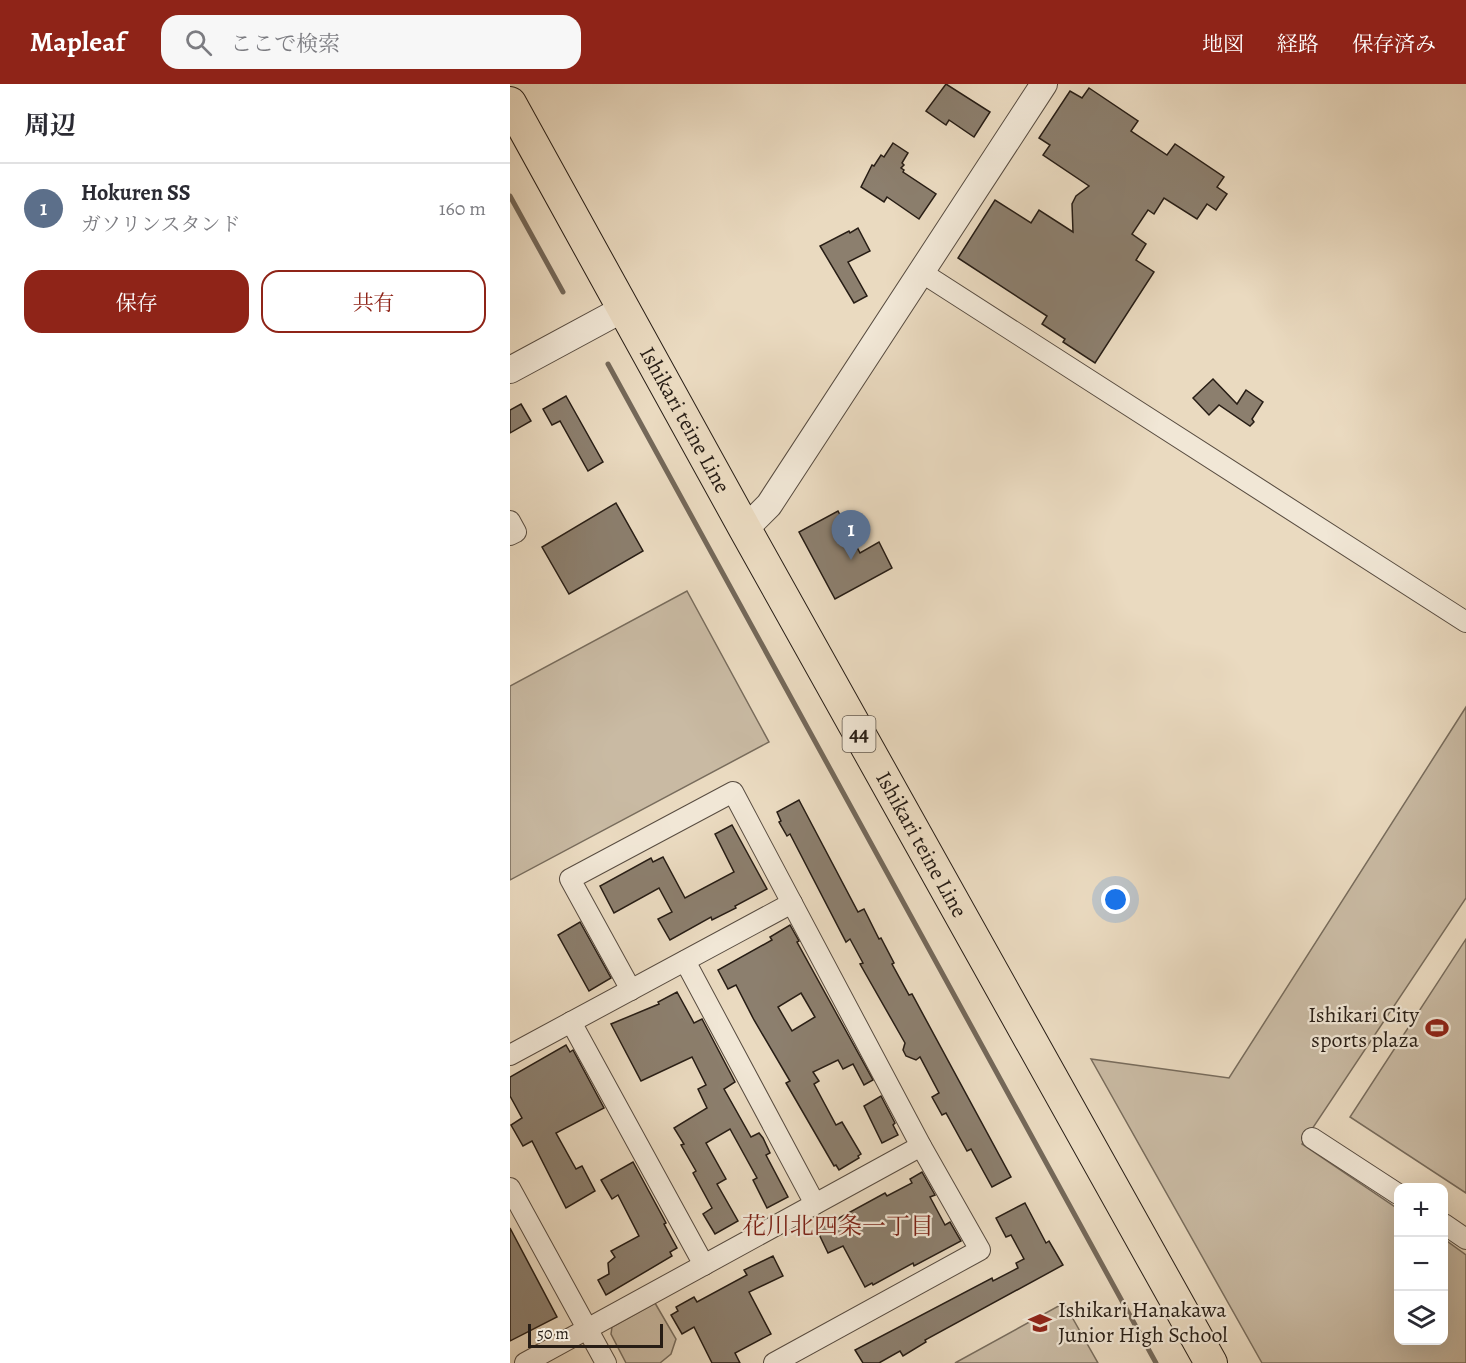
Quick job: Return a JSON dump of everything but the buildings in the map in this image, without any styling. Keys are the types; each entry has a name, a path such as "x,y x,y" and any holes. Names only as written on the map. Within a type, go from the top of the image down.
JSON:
{"main road":[{"name":"Ishikari teine Line","path":"510,103 1210,1363"}],"street":[{"path":"745,529 769,505 1044,84"},
{"path":"921,272 1466,622"},
{"path":"510,370 623,309"},
{"path":"510,521 516,532 510,535"},
{"path":"631,990 570,879 733,792 921,1146 980,1250 774,1363"},
{"path":"510,1055 792,903"},
{"path":"685,961 815,1204"},
{"path":"571,1022 704,1264"},
{"path":"1312,1138 1394,1191"},
{"path":"525,1363 921,1146"},
{"path":"510,1188 606,1363"},
{"path":"1448,1227 1466,1239"}],"shaded area":[{"path":"687,591 769,742 510,880 510,686"},
{"path":"1466,707 1466,898 1302,1144 1394,1206 1394,1345 1448,1345 1448,1242 1466,1255 1466,1363 1262,1363 1091,1059 1229,1078"},
{"name":"Ishikari City sports plaza","path":"1466,939 1466,1193 1350,1117"},
{"path":"655,1303 676,1339 671,1354 660,1363 626,1363 611,1334 612,1327"},
{"path":"1064,1303 1098,1363 955,1363"}],"waterway":[{"path":"510,196 563,292"},
{"path":"608,364 1156,1363"}],"place":[{"name":"Hokuren SS","path":"851,560"},
{"name":"Ishikari City sports plaza","path":"1437,1028"},
{"name":"Ishikari Hanakawa Junior High School","path":"1040,1323"}],"district":[{"name":"花川北四条一丁目","path":"838,1226"}]}
